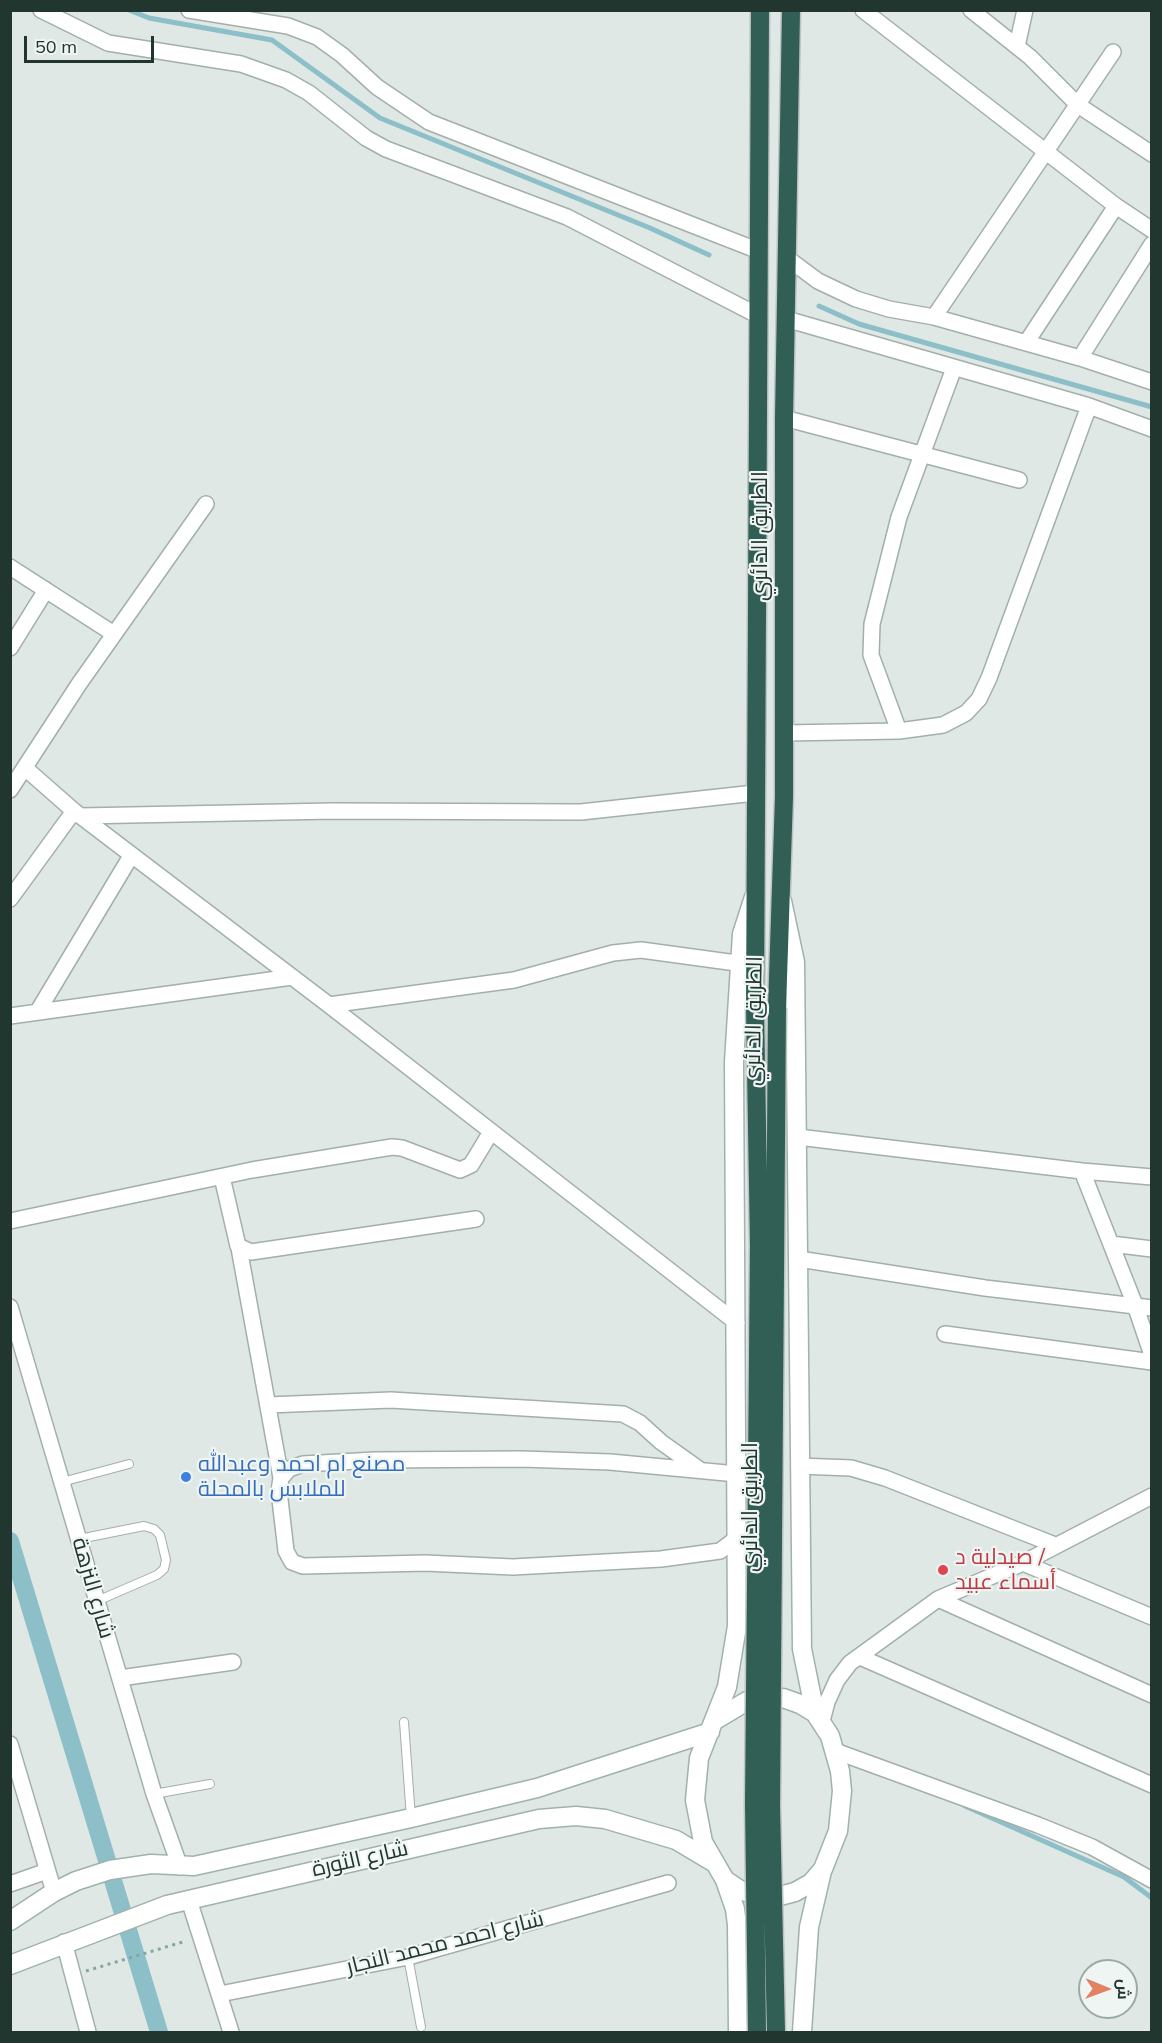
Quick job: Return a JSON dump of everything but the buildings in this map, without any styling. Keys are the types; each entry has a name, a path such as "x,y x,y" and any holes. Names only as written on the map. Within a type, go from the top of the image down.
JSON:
{"highway":[{"name":"الطريق الدائري","path":"758,2032 754,1804 759,1245 755,1007 746,964 754,897 760,10"},
{"name":"الطريق الدائري","path":"776,2032 771,1806 777,1008 784,733 784,418 791,10"}],"street":[{"path":"41,10 108,43 241,64 286,80 309,93 366,138 386,149 567,217 759,316"},
{"path":"189,10 288,26 317,37 342,55 377,87 429,122 759,251"},
{"path":"863,10 1116,206 1152,230"},
{"path":"971,10 1017,46 1078,105 1152,154"},
{"path":"1017,46 1025,10"},
{"path":"934,317 1113,52"},
{"path":"1026,343 1116,206"},
{"path":"1080,358 1152,244"},
{"path":"787,258 818,281 856,299 889,309 934,317 1080,358 1152,382"},
{"path":"786,319 1089,406 1152,429"},
{"path":"899,731 871,655 872,624 899,517 954,368"},
{"path":"784,733 899,731 943,725 966,713 979,699 1089,406"},
{"path":"784,418 1019,480"},
{"path":"10,790 114,634 206,504"},
{"path":"10,567 114,634"},
{"path":"10,648 46,591"},
{"path":"25,768 77,814 329,1005 737,1323"},
{"path":"77,814 333,811 581,812 755,793"},
{"path":"10,899 77,814"},
{"path":"39,1011 131,855"},
{"path":"781,896 795,962 802,1649 819,1717 835,1751 840,1771 841,1811 832,1851 823,1869 809,1927 802,2032"},
{"path":"329,1005 514,980 613,953 641,950 746,964 734,1062 737,1626 727,1687 699,1758 695,1800 698,1822 713,1862 725,1880 735,1910 738,2032"},
{"path":"10,1016 292,977"},
{"path":"10,1221 222,1177 392,1147 402,1148 452,1170 460,1170 471,1166 491,1132"},
{"path":"798,1137 1082,1171 1152,1177"},
{"path":"1082,1171 1135,1305 1152,1355"},
{"path":"222,1177 239,1248 268,1406 281,1478 279,1491 286,1551 292,1562 303,1566 425,1563 513,1567 662,1559 720,1551 738,1538"},
{"path":"239,1248 251,1252 476,1219"},
{"path":"1111,1244 1152,1249"},
{"path":"799,1259 985,1288 1152,1308"},
{"name":"شارع النزهة","path":"10,1307 154,1794 180,1867"},
{"path":"945,1334 1152,1362"},
{"path":"268,1406 391,1400 623,1414 640,1423 669,1449 701,1470"},
{"path":"281,1478 289,1469 303,1464 375,1460 522,1459 610,1462 737,1474"},
{"path":"799,1466 851,1468 885,1478 1055,1545"},
{"path":"819,1717 837,1680 850,1663 938,1599 1023,1563 1152,1496"},
{"path":"1023,1563 1152,1617"},
{"path":"938,1599 1152,1695"},
{"path":"860,1657 1152,1785"},
{"path":"120,1678 233,1662"},
{"path":"713,1725 731,1708 747,1701 765,1698 783,1698 800,1704 819,1717"},
{"name":"شارع الثورة","path":"10,1921 54,1892 76,1881 110,1870 151,1864 180,1867 411,1818 537,1788 713,1725"},
{"path":"10,1744 17,1790 54,1892"},
{"path":"835,1751 1038,1825 1092,1847 1152,1880"},
{"name":"شارع الثورة","path":"10,1965 64,1942 167,1905 539,1819 576,1816 605,1819 676,1840 713,1862"},
{"path":"725,1880 740,1890 758,1896 776,1897 795,1892 811,1882 823,1869"},
{"path":"10,1884 47,1871"},
{"name":"شارع احمد محمد النجار","path":"220,1994 408,1957 668,1883"},
{"path":"189,1900 231,2032"},
{"path":"64,1942 88,2032"}],"lane":[{"path":"62,1482 129,1464"},
{"path":"79,1539 144,1526 154,1529 160,1535 166,1560 164,1569 157,1575 97,1601"},
{"path":"404,1722 411,1818"},
{"path":"154,1794 210,1784"},
{"path":"408,1957 421,2027"}],"path":[{"path":"103,1966 185,1941"}],"waterway":[{"path":"129,10 149,18 272,40 380,118 650,228 709,255"},
{"path":"819,306 859,324 1152,407"},
{"path":"10,1541 159,2032"},
{"path":"965,1806 1124,1877 1152,1898"}],"place":[{"name":"مصنع ام احمد وعبدالله للملابس بالمحلة","path":"186,1477"},
{"name":"صيدلية د / أسماء عبيد","path":"943,1570"}]}
